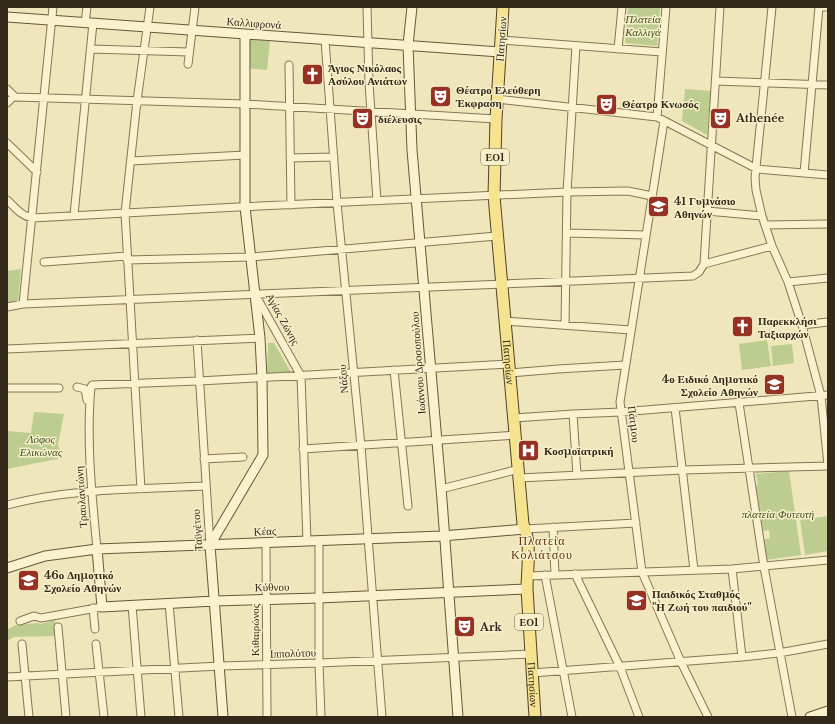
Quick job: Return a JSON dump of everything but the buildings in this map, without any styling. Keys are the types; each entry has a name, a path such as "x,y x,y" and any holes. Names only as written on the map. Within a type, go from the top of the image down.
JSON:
{"main road":[{"name":"Πατησίων","path":"503,7 496,119 494,196 523,524 525,529 529,569 527,576 527,589 535,717"}],"street":[{"path":"23,304 53,7"},
{"path":"74,215 91,49 87,7"},
{"path":"141,489 125,213 137,101 150,7"},
{"path":"188,64 195,7"},
{"path":"367,7 370,111 377,201"},
{"name":"Ιωάννου Δροσοπούλου","path":"412,7 408,45 410,114 416,199 425,287 430,368 441,489 458,717"},
{"path":"618,49 622,7"},
{"path":"657,117 666,7"},
{"path":"7,307 23,304 693,276 699,272 704,264 720,7"},
{"path":"441,489 519,474 577,475 828,466 825,396 788,282 772,246 762,216 756,190 755,178 772,7"},
{"path":"804,173 820,7 828,7"},
{"name":"Καλλιφρονά","path":"7,17 500,52"},
{"name":"Αγίας Ζώνης","path":"245,34 245,207 250,257 255,294 301,376 307,541"},
{"name":"Νάξου","path":"325,40 337,203 354,373 382,717"},
{"path":"501,40 662,52"},
{"path":"565,325 567,192 576,46"},
{"path":"91,49 189,52"},
{"path":"289,65 291,205"},
{"path":"716,81 828,85"},
{"path":"7,88 15,96 289,106 496,119"},
{"path":"7,103 15,96"},
{"path":"497,99 657,117 757,169 828,175"},
{"name":"Πάτμου","path":"664,121 620,402 642,572 681,662 708,717"},
{"path":"7,143 37,172"},
{"path":"131,161 245,155"},
{"path":"290,158 334,157"},
{"path":"7,200 19,212 26,217 32,218 567,192 628,191 652,196"},
{"path":"707,211 762,216"},
{"path":"765,225 828,224"},
{"path":"567,233 646,234"},
{"path":"44,262 127,258 250,257 497,236"},
{"path":"704,264 772,246"},
{"path":"788,282 828,278"},
{"path":"210,545 263,455 262,378 260,338 255,294"},
{"path":"505,321 631,330"},
{"path":"802,325 828,322"},
{"path":"7,348 260,338"},
{"name":"Ταϋγέτου","path":"197,340 204,459 223,717"},
{"path":"136,383 262,378 430,368 558,369 625,365"},
{"path":"394,370 408,506"},
{"name":"Τραυλαντώνη","path":"95,629 97,607 97,550 92,491 89,411 91,387 94,385 136,383"},
{"path":"77,387 85,389 89,411"},
{"path":"7,388 59,388"},
{"path":"514,418 621,412 825,396"},
{"path":"739,403 764,567 792,717"},
{"path":"675,408 694,570"},
{"path":"572,414 577,475"},
{"path":"303,449 516,435"},
{"path":"204,459 244,457"},
{"path":"7,506 29,499 92,491 206,486"},
{"path":"525,529 553,526 636,523"},
{"path":"553,526 555,575"},
{"name":"Κέας","path":"7,568 45,556 97,550 444,536 525,529"},
{"path":"319,541 318,663 321,717"},
{"name":"Κιθαιρώνος","path":"266,543 268,717"},
{"path":"527,576 732,569 828,560"},
{"path":"732,569 742,657"},
{"path":"574,574 620,667 639,717"},
{"path":"545,575 572,717"},
{"name":"Κύθνου","path":"20,621 34,616 41,618 97,607 527,589"},
{"path":"169,603 179,717"},
{"path":"132,605 141,717"},
{"path":"58,627 66,717"},
{"path":"22,644 29,717"},
{"path":"96,644 104,717"},
{"path":"532,674 742,657 780,653 828,644"},
{"name":"Ιππολύτου","path":"7,677 220,666 531,654"},
{"path":"810,717 828,711"}],"green space":[{"name":"Πλατεία Καλλιγά","path":"628,7 660,7 657,46 625,43"},
{"path":"246,39 270,41 267,70 247,68"},
{"path":"685,89 711,91 707,135 682,121"},
{"path":"21,269 18,302 7,303 7,271"},
{"path":"767,340 771,366 742,370 739,344"},
{"path":"268,343 274,343 293,376 267,377"},
{"path":"792,344 794,363 773,366 771,346"},
{"name":"Λόφος Ελικώνας","path":"34,412 64,414 58,444 62,458 7,469 7,431 31,433"},
{"name":"πλατεία Φυτευτή","path":"789,471 801,555 766,560 763,540 770,538 769,530 762,531 756,486 758,484 756,474"},
{"path":"828,516 828,551 805,555 800,520"},
{"path":"55,620 56,636 14,637 7,641 7,630 16,625 41,624"}],"place":[{"name":"Άγιος Νικόλαος Ασύλου Ανιάτων","path":"313,74"},
{"name":"Θέατρο Ελεύθερη Έκφραση","path":"440,96"},
{"name":"Θέατρο Κνωσός","path":"607,104"},
{"name":"Athenée","path":"720,118"},
{"name":"διέλευσις","path":"363,119"},
{"name":"41 Γυμνάσιο Αθηνών","path":"658,207"},
{"name":"Παρεκκλήσι Ταξιαρχών","path":"743,327"},
{"name":"4ο Ειδικό Δημοτικό Σχολείο Αθηνών","path":"774,385"},
{"name":"Κοσμοϊατρική","path":"529,451"},
{"name":"46ο Δημοτικό Σχολείο Αθηνών","path":"29,581"},
{"name":"Παιδικός Σταθμός \"Η Ζωή του παιδιού\"","path":"636,600"},
{"name":"Ark","path":"465,627"}],"district":[{"name":"Πλατεία Κολιάτσου","path":"542,548"}]}
